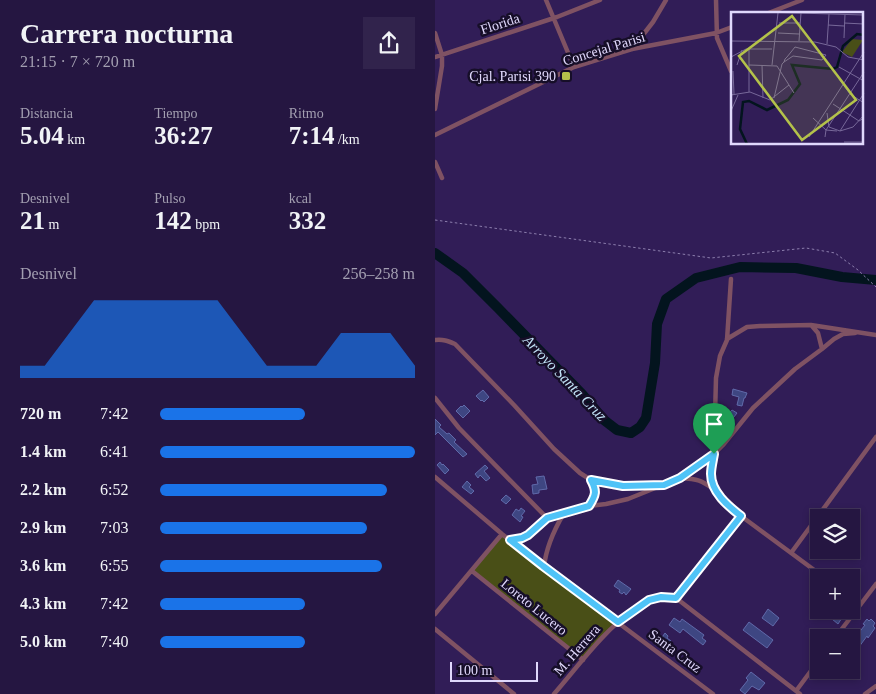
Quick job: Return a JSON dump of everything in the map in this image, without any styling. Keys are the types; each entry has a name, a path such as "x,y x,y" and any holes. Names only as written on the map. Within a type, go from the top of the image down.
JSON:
{"street":[{"path":"546,0 574,68"},
{"name":"Florida","path":"435,57 553,18 600,0"},
{"path":"632,49 653,22 666,0"},
{"path":"716,0 717,38 731,71"},
{"path":"771,12 802,0"},
{"name":"Concejal Parisi","path":"435,135 574,68 632,49 716,33 731,27"},
{"path":"435,33 442,54 442,66 435,109"},
{"path":"435,162 442,178"},
{"path":"715,490 711,476 714,454 716,378 720,356 727,340 731,279"},
{"path":"727,340 747,327 811,325 876,335"},
{"path":"811,325 818,333 822,349"},
{"path":"510,540 528,535 547,518 589,506 628,499 680,478 714,454 762,398 795,369 834,339 843,334 855,332"},
{"path":"435,340 449,341 455,344 515,405 553,449 580,473 591,480 623,486 664,485"},
{"path":"435,398 459,428 547,518"},
{"path":"791,552 876,437"},
{"name":"Santa Cruz","path":"435,477 502,534 713,694"},
{"path":"680,478 701,481 715,490 741,516 813,569"},
{"path":"589,506 595,494 595,488 591,480"},
{"path":"543,566 545,552 565,513"},
{"path":"741,516 676,598 798,692 810,674"},
{"path":"435,614 502,534"},
{"name":"Loreto Lucero","path":"472,571 583,660"},
{"path":"842,629 876,584"},
{"name":"M. Herrera","path":"554,694 618,622 649,600 661,597 676,598"},
{"path":"435,630 514,694"},
{"path":"865,694 876,686"}],"path":[{"path":"435,220 711,258 806,248 835,253 858,270 876,287"}],"green space":[{"path":"502,534 618,622 583,660 472,571"}],"building":[{"path":"733,389 747,393 742,406 737,405 739,397 732,395"},
{"path":"483,390 489,397 484,402 476,396"},
{"path":"464,405 470,411 463,418 456,411"},
{"path":"732,410 737,413 730,422 725,417"},
{"path":"435,419 441,425 439,427 447,434 449,433 456,440 454,442 467,454 463,457 438,432 435,435"},
{"path":"440,462 449,470 445,474 437,465"},
{"path":"485,465 488,468 484,471 490,478 486,481 480,475 478,478 475,474"},
{"path":"544,476 547,489 539,490 539,493 533,494 532,485 538,484 536,477"},
{"path":"467,481 471,485 469,487 474,491 471,494 462,487"},
{"path":"506,495 511,499 506,504 501,500"},
{"path":"521,508 525,511 521,516 523,517 520,522 512,515 516,509 519,511"},
{"path":"618,580 631,589 626,595 624,592 622,594 619,592 620,590 614,586"},
{"path":"768,609 779,618 773,626 762,618"},
{"path":"674,618 680,622 682,619 704,635 702,638 706,641 703,645 683,629 680,633 669,625"},
{"path":"832,619 841,619 838,624"},
{"path":"867,619 869,621 871,619 875,623 873,626 875,628 860,646 860,631 865,625 863,624"},
{"path":"749,622 773,640 767,648 743,630"},
{"path":"665,633 671,641 667,647 663,647 658,643"},
{"path":"751,672 765,683 759,690 752,686 745,694 740,690 748,680 746,678"}],"waterway":[{"name":"Arroyo Santa Cruz","path":"435,253 463,273 582,394 604,420 617,430 631,433 640,427 646,418 655,363 657,324 666,299 696,278 740,267 796,268 842,277 876,280"}],"place":[{"name":"Cjal. Parisi 390","path":"566,76"}],"route":[{"path":"714,454 711,476 715,490 741,516 676,598 661,597 649,600 618,622 510,540 528,535 547,518 589,506 595,494 595,488 591,480 623,486 664,485 680,478 714,454"}]}
